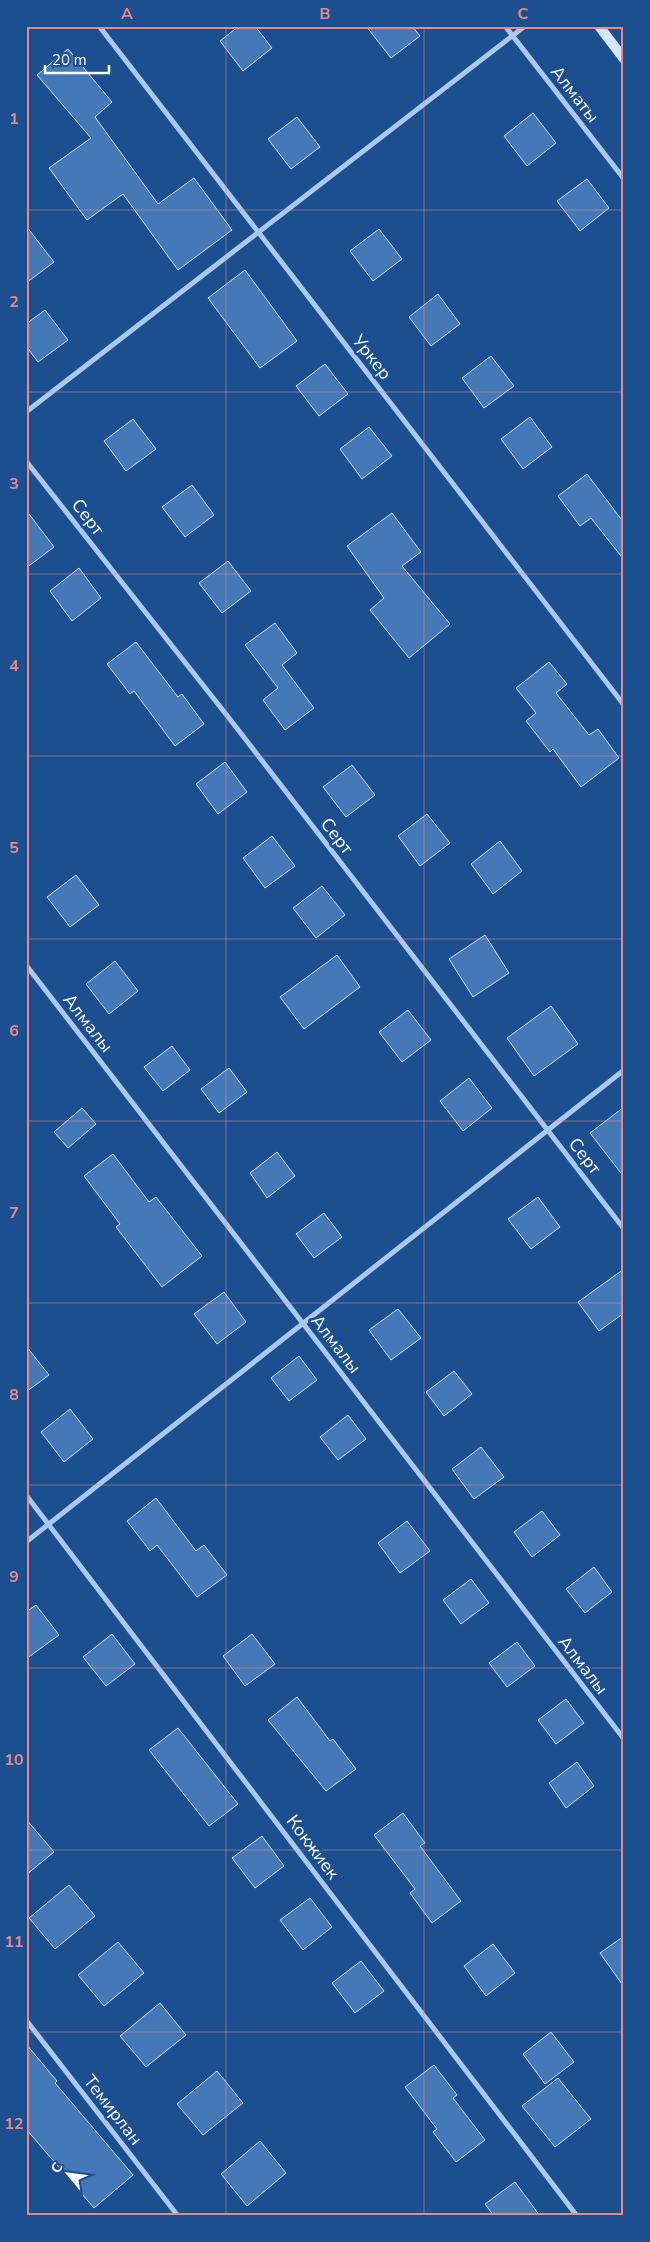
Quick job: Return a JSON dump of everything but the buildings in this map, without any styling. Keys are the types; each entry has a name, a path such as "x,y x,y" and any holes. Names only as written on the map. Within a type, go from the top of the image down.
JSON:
{"main road":[{"path":"599,26 624,58"}],"street":[{"name":"Уркер","path":"99,26 624,705"},
{"name":"Алматы","path":"505,26 624,179"},
{"path":"26,412 525,26"},
{"name":"Серт","path":"26,461 229,718 624,1229"},
{"name":"Алмалы","path":"26,965 624,1740"},
{"path":"26,1542 624,1070"},
{"name":"Кокжиек","path":"26,1495 577,2216"},
{"name":"Темирлан","path":"26,2020 178,2216"}]}
